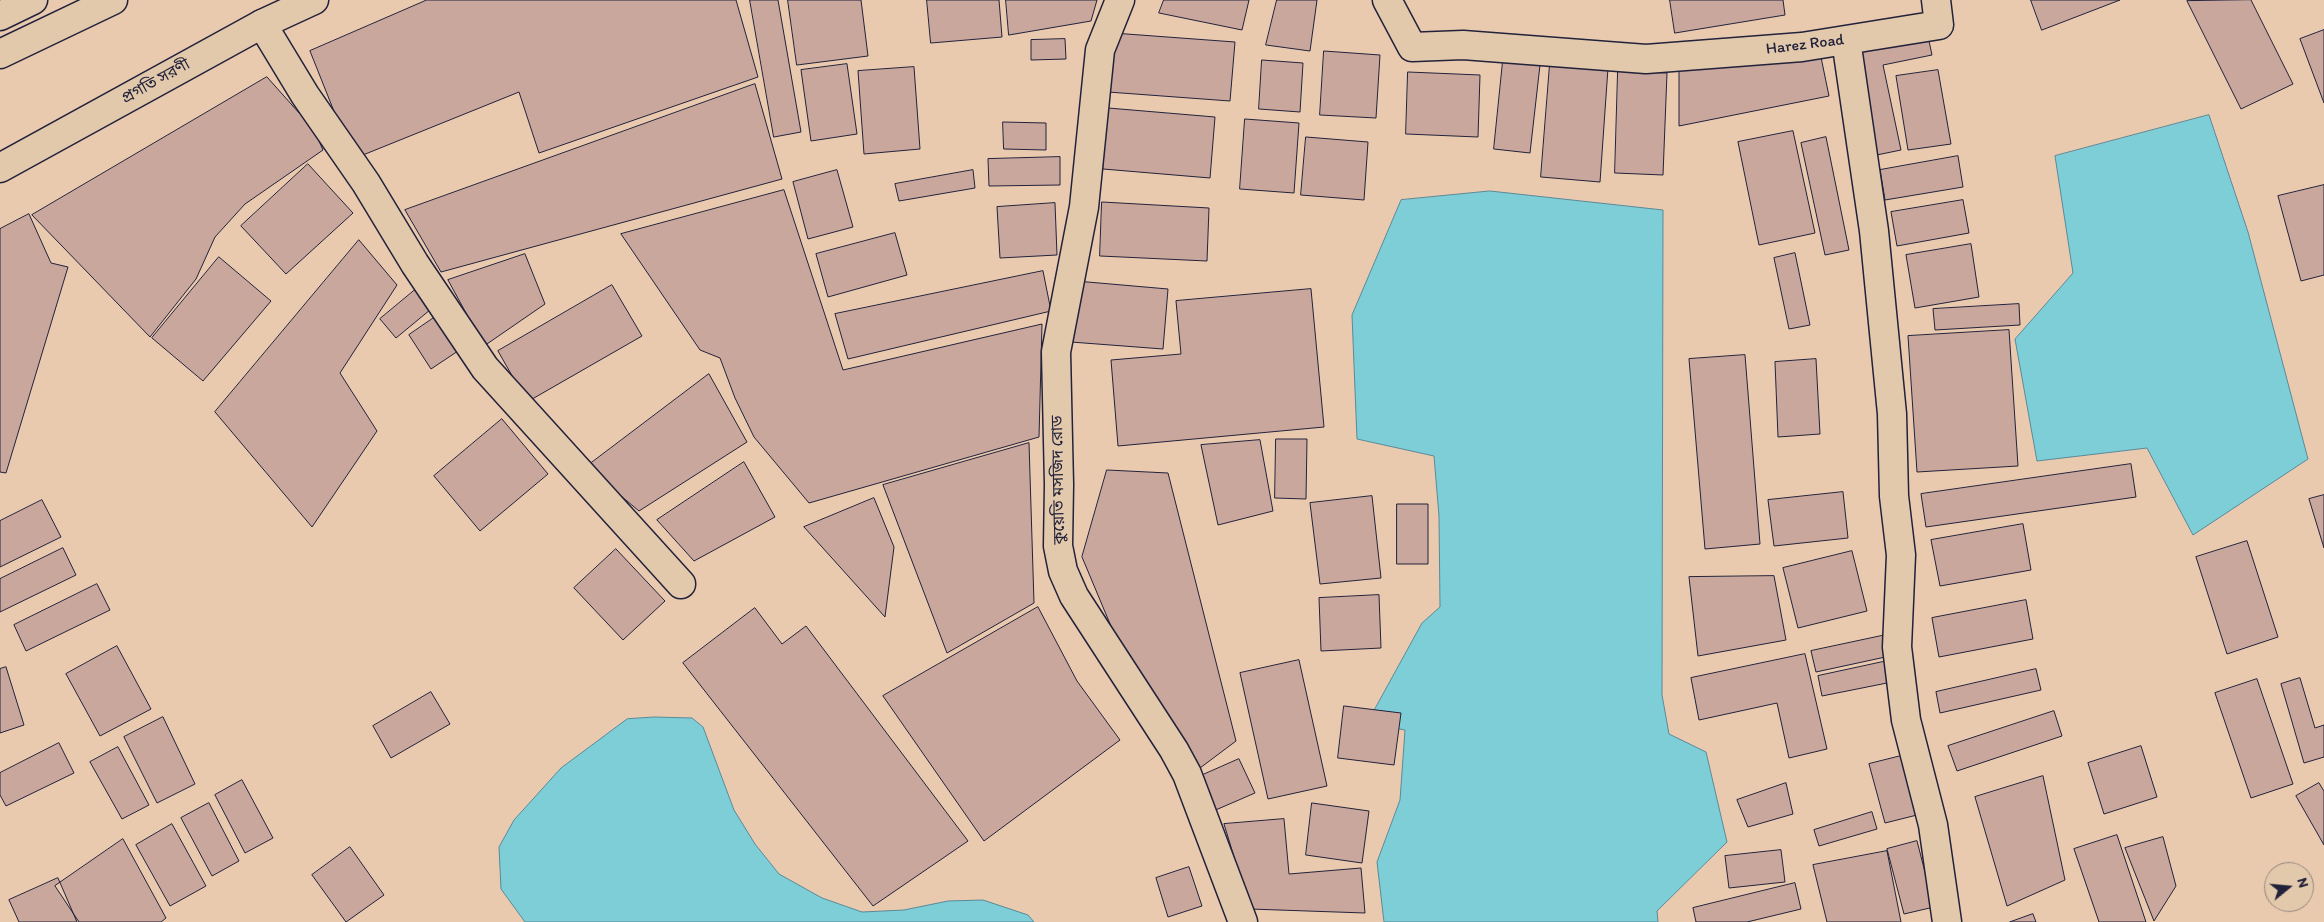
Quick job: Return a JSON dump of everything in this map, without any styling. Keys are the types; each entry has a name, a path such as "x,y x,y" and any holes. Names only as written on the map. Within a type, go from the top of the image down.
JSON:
{"street":[{"path":"0,16 33,0"},
{"path":"0,54 113,0"},
{"name":"প্রগতি সরণী","path":"0,168 262,24 314,0"},
{"name":"কুয়েতি মসজিদ রোড","path":"1120,0 1100,50 1084,207 1056,352 1060,485 1058,546 1063,571 1074,596 1174,750 1186,774 1243,922"},
{"name":"Harez Road","path":"1387,0 1412,47 1463,45 1646,59 1802,47 1938,25 1936,0"},
{"path":"262,24 305,95 366,183 415,264 484,368 681,584"},
{"path":"1846,40 1874,231 1892,414 1894,496 1901,555 1897,647 1906,720 1933,825 1947,922"}],"water":[{"path":"2209,115 2248,232 2308,459 2193,535 2147,448 2037,461 2015,339 2073,273 2055,156"},
{"path":"1490,191 1663,210 1662,695 1669,734 1706,752 1727,842 1657,911 1658,922 1384,922 1377,862 1400,800 1405,730 1367,723 1422,623 1440,607 1439,516 1434,456 1357,439 1352,315 1401,200"},
{"path":"654,717 692,718 703,727 734,810 755,844 779,874 822,898 862,912 904,910 948,901 983,900 1028,915 1034,922 525,922 501,889 499,847 514,820 561,768 627,719"}],"building":[{"path":"427,0 736,0 758,77 539,153 519,92 353,159 310,51"},
{"path":"750,0 778,0 801,132 774,137"},
{"path":"788,0 861,0 868,56 797,65"},
{"path":"927,0 999,0 1002,37 931,43"},
{"path":"1006,0 1097,0 1091,21 1009,35"},
{"path":"1164,0 1249,0 1242,30 1159,13"},
{"path":"1277,0 1317,0 1310,51 1266,45"},
{"path":"1670,0 1783,0 1785,15 1675,33"},
{"path":"2031,0 2120,0 2042,30"},
{"path":"2251,0 2293,84 2241,109 2187,1"},
{"path":"1925,22 1932,55 1883,65 1901,150 1867,157 1842,39"},
{"path":"2324,30 2324,103 2300,39"},
{"path":"1113,33 1235,42 1230,101 1108,92"},
{"path":"1816,33 1829,96 1679,126 1679,62"},
{"path":"1065,39 1066,59 1031,60 1031,40"},
{"path":"1324,51 1380,55 1376,118 1320,115"},
{"path":"1262,60 1303,63 1300,112 1259,109"},
{"path":"1503,61 1540,65 1530,153 1494,149"},
{"path":"847,64 857,134 811,141 801,70"},
{"path":"1550,64 1608,68 1600,182 1541,177"},
{"path":"914,67 920,149 864,154 858,71"},
{"path":"1938,70 1951,144 1908,150 1896,76"},
{"path":"1618,71 1667,73 1663,175 1615,173"},
{"path":"1408,72 1480,75 1478,137 1406,134"},
{"path":"267,77 300,114 310,121 323,150 245,204 215,237 196,279 150,337 32,215"},
{"path":"755,84 782,179 441,272 405,210"},
{"path":"1108,108 1215,117 1210,178 1103,169"},
{"path":"1245,119 1299,123 1294,193 1240,189"},
{"path":"1003,122 1046,123 1046,150 1004,149"},
{"path":"1793,131 1815,233 1759,245 1738,142"},
{"path":"1306,137 1368,142 1364,200 1301,195"},
{"path":"1826,137 1849,250 1825,255 1801,143"},
{"path":"1958,156 1963,187 1885,200 1880,170"},
{"path":"1060,157 1060,185 989,186 988,159"},
{"path":"308,164 353,213 286,274 241,226"},
{"path":"837,170 853,227 808,239 793,182"},
{"path":"973,170 975,188 899,201 895,184"},
{"path":"2324,185 2324,275 2301,281 2278,196"},
{"path":"784,190 843,370 1042,324 1039,437 809,503 754,437 735,398 720,358 700,350 621,234"},
{"path":"1963,200 1969,233 1897,246 1891,212"},
{"path":"1102,202 1209,208 1207,261 1100,256"},
{"path":"1055,203 1057,255 1000,258 997,207"},
{"path":"29,214 51,263 68,267 6,473 0,472 0,229"},
{"path":"895,233 907,275 828,297 816,254"},
{"path":"359,240 397,285 340,373 377,431 312,527 215,412"},
{"path":"1971,244 1979,297 1915,308 1906,255"},
{"path":"1795,253 1810,325 1789,329 1774,258"},
{"path":"525,254 545,304 484,346 448,280"},
{"path":"219,257 271,301 203,381 152,338"},
{"path":"1043,271 1051,311 848,359 835,314"},
{"path":"1076,281 1168,289 1163,349 1071,342"},
{"path":"421,285 436,305 396,338 380,319"},
{"path":"612,285 642,336 527,402 498,351"},
{"path":"1311,289 1324,427 1118,446 1111,360 1181,354 1176,301"},
{"path":"2019,304 2020,325 1935,330 1933,309"},
{"path":"438,315 461,349 431,369 409,335"},
{"path":"2009,330 2018,466 1917,472 1908,336"},
{"path":"1745,355 1760,544 1705,549 1689,359"},
{"path":"1816,359 1820,434 1778,437 1775,362"},
{"path":"709,374 747,442 639,511 586,467"},
{"path":"502,419 548,474 480,531 434,476"},
{"path":"1276,439 1307,439 1306,499 1275,498"},
{"path":"1260,440 1273,511 1218,525 1201,445"},
{"path":"1029,443 1034,603 947,653 883,485"},
{"path":"744,462 775,517 694,561 657,520"},
{"path":"2131,464 2136,497 1926,527 1921,494"},
{"path":"1107,470 1168,473 1236,741 1200,768 1169,724 1113,631 1082,557"},
{"path":"1843,492 1848,538 1774,546 1768,500"},
{"path":"2324,495 2324,548 2309,499"},
{"path":"1372,496 1381,578 1320,584 1310,503"},
{"path":"874,498 894,547 885,617 804,527"},
{"path":"42,500 61,537 0,567 0,521"},
{"path":"1397,504 1428,504 1428,564 1397,564"},
{"path":"2023,524 2031,570 1940,586 1931,540"},
{"path":"2247,541 2278,637 2227,654 2196,557"},
{"path":"63,548 76,575 0,612 0,579"},
{"path":"616,549 665,601 623,640 574,588"},
{"path":"1852,551 1867,611 1798,628 1783,568"},
{"path":"1774,576 1786,640 1698,656 1689,577"},
{"path":"97,584 110,610 26,651 14,625"},
{"path":"1379,595 1381,648 1321,651 1319,598"},
{"path":"2026,600 2033,639 1939,657 1932,618"},
{"path":"1038,607 1077,681 1120,740 984,841 883,696"},
{"path":"755,608 782,644 806,626 968,841 873,906 683,663"},
{"path":"1886,635 1890,656 1816,672 1811,651"},
{"path":"117,646 151,709 100,736 66,674"},
{"path":"1805,654 1827,749 1789,758 1777,703 1699,720 1691,678"},
{"path":"1299,660 1327,786 1268,799 1240,673"},
{"path":"1892,660 1897,681 1822,696 1818,676"},
{"path":"6,667 24,725 0,733 0,669"},
{"path":"2036,669 2041,690 1940,713 1936,692"},
{"path":"2300,678 2315,728 2324,725 2324,757 2304,763 2281,684"},
{"path":"2257,679 2293,784 2251,798 2215,693"},
{"path":"431,692 450,724 391,758 373,726"},
{"path":"1344,706 1401,713 1394,765 1338,758"},
{"path":"2054,711 2062,736 1957,771 1948,746"},
{"path":"163,717 195,784 157,803 124,737"},
{"path":"59,743 74,773 6,806 0,795 0,773"},
{"path":"2141,746 2157,797 2104,814 2088,763"},
{"path":"118,747 149,805 122,819 90,762"},
{"path":"1909,754 1925,813 1885,823 1869,764"},
{"path":"1239,759 1255,793 1211,812 1196,778"},
{"path":"2043,776 2065,880 2007,906 1975,797"},
{"path":"242,780 273,838 245,853 215,795"},
{"path":"1786,783 1793,814 1748,827 1737,800"},
{"path":"2319,783 2324,791 2324,845 2296,796"},
{"path":"209,803 239,861 212,876 181,818"},
{"path":"1312,803 1369,811 1362,863 1306,855"},
{"path":"1872,812 1877,829 1819,846 1814,830"},
{"path":"1284,819 1289,874 1361,868 1365,913 1250,909 1224,824"},
{"path":"172,824 206,886 170,906 136,845"},
{"path":"2117,835 2146,922 2099,922 2074,849"},
{"path":"2163,837 2176,886 2154,921 2125,848"},
{"path":"123,839 166,918 161,922 79,922 55,886"},
{"path":"1917,841 1934,907 1904,914 1887,849"},
{"path":"350,847 384,895 346,922 312,875"},
{"path":"1781,850 1785,882 1729,888 1725,856"},
{"path":"1887,851 1901,922 1827,922 1813,865"},
{"path":"1189,867 1202,906 1168,917 1156,878"},
{"path":"58,878 77,922 19,922 9,900"},
{"path":"1795,883 1801,909 1747,922 1696,922 1693,908"},
{"path":"2033,914 2036,922 2010,922"}]}
